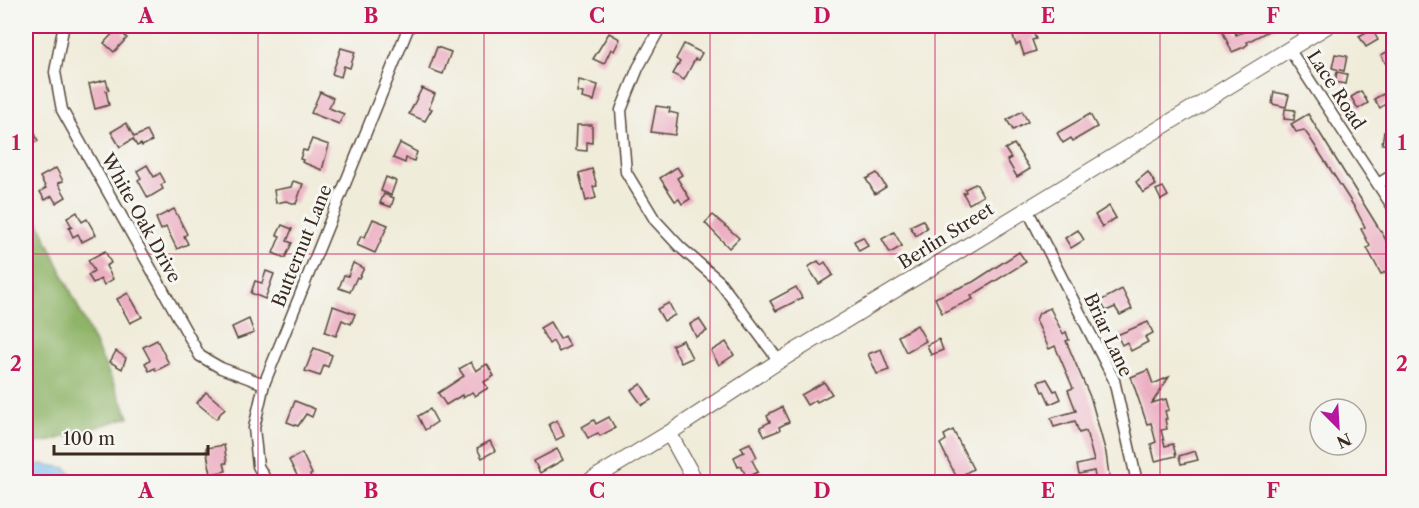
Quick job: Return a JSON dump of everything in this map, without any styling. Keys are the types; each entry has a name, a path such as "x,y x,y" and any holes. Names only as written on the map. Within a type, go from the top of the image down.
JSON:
{"main road":[{"name":"Berlin Street","path":"588,483 779,361 1289,49 1304,31 1327,26"},
{"path":"669,433 696,483"}],"street":[{"name":"White Oak Drive","path":"66,26 63,29 55,72 62,110 200,356 221,368 264,384"},
{"name":"Butternut Lane","path":"267,483 258,466 254,428 264,384 409,26"},
{"path":"661,26 638,68 621,110 626,172 656,220 680,247 719,281 779,361"},
{"name":"Lace Road","path":"1289,49 1394,209"},
{"path":"1378,184 1394,174"},
{"name":"Briar Lane","path":"1027,209 1114,380 1137,483"}],"green space":[{"path":"26,195 129,417 51,441 26,444"}],"water":[{"path":"40,464 66,468 79,482 26,482 26,472"}],"building":[{"path":"107,26 131,26 123,34 127,38 114,52 104,43 114,32"},
{"path":"1017,26 1048,26 1033,32 1036,39 1032,40 1036,51 1024,55 1020,43 1016,45 1013,36 1020,34"},
{"path":"1220,26 1233,26 1236,35 1254,28 1253,26 1278,26 1232,52"},
{"path":"1372,29 1378,40 1366,47 1359,36"},
{"path":"609,33 620,39 614,51 611,49 604,64 593,59"},
{"path":"684,44 702,53 698,60 695,59 684,80 673,74 680,62 676,59"},
{"path":"437,47 451,52 443,74 429,69"},
{"path":"341,48 355,52 350,68 344,66 341,77 332,74"},
{"path":"1394,48 1394,60 1386,64 1381,55"},
{"path":"1335,54 1347,56 1344,71 1332,68"},
{"path":"1337,72 1347,74 1345,84 1335,82"},
{"path":"106,80 109,105 95,109 89,84"},
{"path":"579,80 598,85 594,101 582,98 583,93 577,92"},
{"path":"422,88 435,94 429,108 432,109 425,121 409,114"},
{"path":"1361,91 1368,103 1358,109 1351,97"},
{"path":"320,92 333,98 329,108 344,114 339,124 311,113"},
{"path":"1274,92 1289,95 1286,107 1272,104"},
{"path":"1383,94 1388,102 1380,108 1374,99"},
{"path":"656,106 670,108 669,112 678,114 675,135 651,132"},
{"path":"1285,109 1295,110 1294,120 1284,119"},
{"path":"1022,111 1028,122 1013,130 1007,120"},
{"path":"1090,114 1097,127 1073,141 1071,138 1063,143 1057,133"},
{"path":"1308,114 1383,235 1394,255 1394,269 1381,274 1367,248 1370,246 1361,229 1365,227 1355,208 1304,130 1296,132 1291,124"},
{"path":"126,123 134,137 147,131 152,141 137,146 133,139 120,147 111,132"},
{"path":"577,125 592,125 592,143 587,142 587,151 576,150"},
{"path":"32,126 38,141 26,146 26,129"},
{"path":"1384,132 1394,133 1394,146 1382,144"},
{"path":"312,139 329,145 322,170 300,159 303,150 307,151"},
{"path":"400,143 417,152 414,161 406,158 405,163 393,158"},
{"path":"1014,144 1030,169 1017,177 1007,160 1011,158 1005,149"},
{"path":"147,165 154,177 160,173 165,182 161,185 163,189 148,198 138,180 141,178 137,171"},
{"path":"677,167 682,175 677,178 690,199 682,204 679,199 675,201 660,178"},
{"path":"56,168 63,181 58,183 66,197 56,203 52,196 45,200 40,192 46,188 40,177"},
{"path":"592,169 597,186 593,187 596,198 586,201 579,173"},
{"path":"1148,172 1156,185 1143,193 1136,182"},
{"path":"877,173 886,187 875,194 866,179"},
{"path":"386,177 396,181 391,195 381,191"},
{"path":"293,181 303,184 296,204 286,201 276,203 274,190 291,187"},
{"path":"975,184 983,196 969,204 963,193 966,192 965,189"},
{"path":"1163,187 1168,196 1161,200 1156,190"},
{"path":"384,194 394,198 391,207 380,203"},
{"path":"1109,206 1116,218 1102,227 1095,215"},
{"path":"174,209 187,234 184,236 188,244 177,249 166,227 161,230 156,218"},
{"path":"77,212 82,222 87,219 96,235 82,242 78,234 73,237 69,228 72,227 67,218"},
{"path":"713,215 739,238 729,248 705,223"},
{"path":"373,219 388,225 375,253 357,245 361,236 365,237"},
{"path":"923,220 927,228 916,236 910,226"},
{"path":"282,225 292,229 287,241 292,243 285,258 273,253"},
{"path":"1078,230 1084,240 1071,248 1065,238"},
{"path":"894,232 902,246 890,253 882,239"},
{"path":"863,237 868,246 859,251 854,241"},
{"path":"105,251 111,263 106,266 113,279 104,285 101,279 93,283 88,275 94,271 88,260"},
{"path":"1019,252 1026,262 971,296 973,299 942,313 935,298 973,282"},
{"path":"818,261 821,265 825,262 833,275 819,284 808,267"},
{"path":"353,263 364,268 350,292 339,288 344,275 348,276"},
{"path":"266,271 274,274 265,299 251,293 255,281 262,283"},
{"path":"796,287 802,298 776,311 770,301"},
{"path":"1122,289 1132,309 1120,315 1115,307 1106,311 1100,301"},
{"path":"128,293 142,317 130,323 117,299"},
{"path":"669,303 675,315 664,321 657,309"},
{"path":"333,306 355,314 351,324 342,320 336,336 325,332"},
{"path":"1050,308 1063,334 1066,332 1069,340 1066,341 1091,399 1106,453 1110,483 1096,483 1094,471 1079,474 1077,465 1094,461 1086,431 1079,433 1075,421 1054,427 1051,418 1076,411 1068,390 1073,388 1055,346 1049,349 1036,320 1039,313"},
{"path":"249,319 254,333 237,339 232,327"},
{"path":"699,319 707,331 696,337 690,324"},
{"path":"550,322 560,339 565,336 570,346 559,352 553,341 549,344 540,328"},
{"path":"1148,322 1153,333 1145,337 1148,342 1131,351 1127,342 1122,345 1117,335"},
{"path":"917,325 926,341 906,352 898,336"},
{"path":"939,339 943,350 931,355 927,345"},
{"path":"157,340 169,364 156,371 155,368 149,371 145,363 150,360 143,347"},
{"path":"683,340 692,358 681,363 672,345"},
{"path":"726,342 734,355 719,365 711,351"},
{"path":"314,348 332,355 328,367 324,365 320,376 305,371"},
{"path":"881,349 889,370 877,374 868,354"},
{"path":"116,351 126,358 122,369 110,362"},
{"path":"471,362 476,371 487,364 494,376 484,382 488,388 475,396 472,392 463,398 462,395 446,405 438,393 464,376 459,369"},
{"path":"1148,370 1153,384 1169,377 1152,403 1166,399 1169,410 1165,411 1167,429 1161,430 1165,446 1173,444 1176,456 1155,461 1151,444 1156,442 1151,423 1147,424 1131,377"},
{"path":"1047,379 1054,391 1057,390 1061,399 1050,404 1038,382"},
{"path":"824,382 832,394 807,405 801,395"},
{"path":"641,384 651,400 642,405 631,390"},
{"path":"206,392 225,408 216,419 197,403"},
{"path":"295,401 315,409 312,417 306,414 298,426 287,422"},
{"path":"782,407 789,422 779,427 780,430 765,436 760,427 770,422 767,416 770,413"},
{"path":"430,409 437,422 425,430 418,416"},
{"path":"609,417 615,428 600,436 598,433 588,438 582,427 594,420 596,424"},
{"path":"557,420 564,436 556,440 549,424"},
{"path":"953,430 973,469 957,478 940,444 946,440 944,435"},
{"path":"490,441 495,451 482,458 477,448"},
{"path":"750,443 757,457 752,460 758,472 748,477 741,466 738,467 734,457 744,452 741,447"},
{"path":"224,445 226,471 211,474 206,448"},
{"path":"557,449 563,460 540,473 534,461"},
{"path":"1195,451 1198,460 1181,464 1179,456"},
{"path":"302,453 312,474 310,475 313,483 301,483 289,460"}]}
